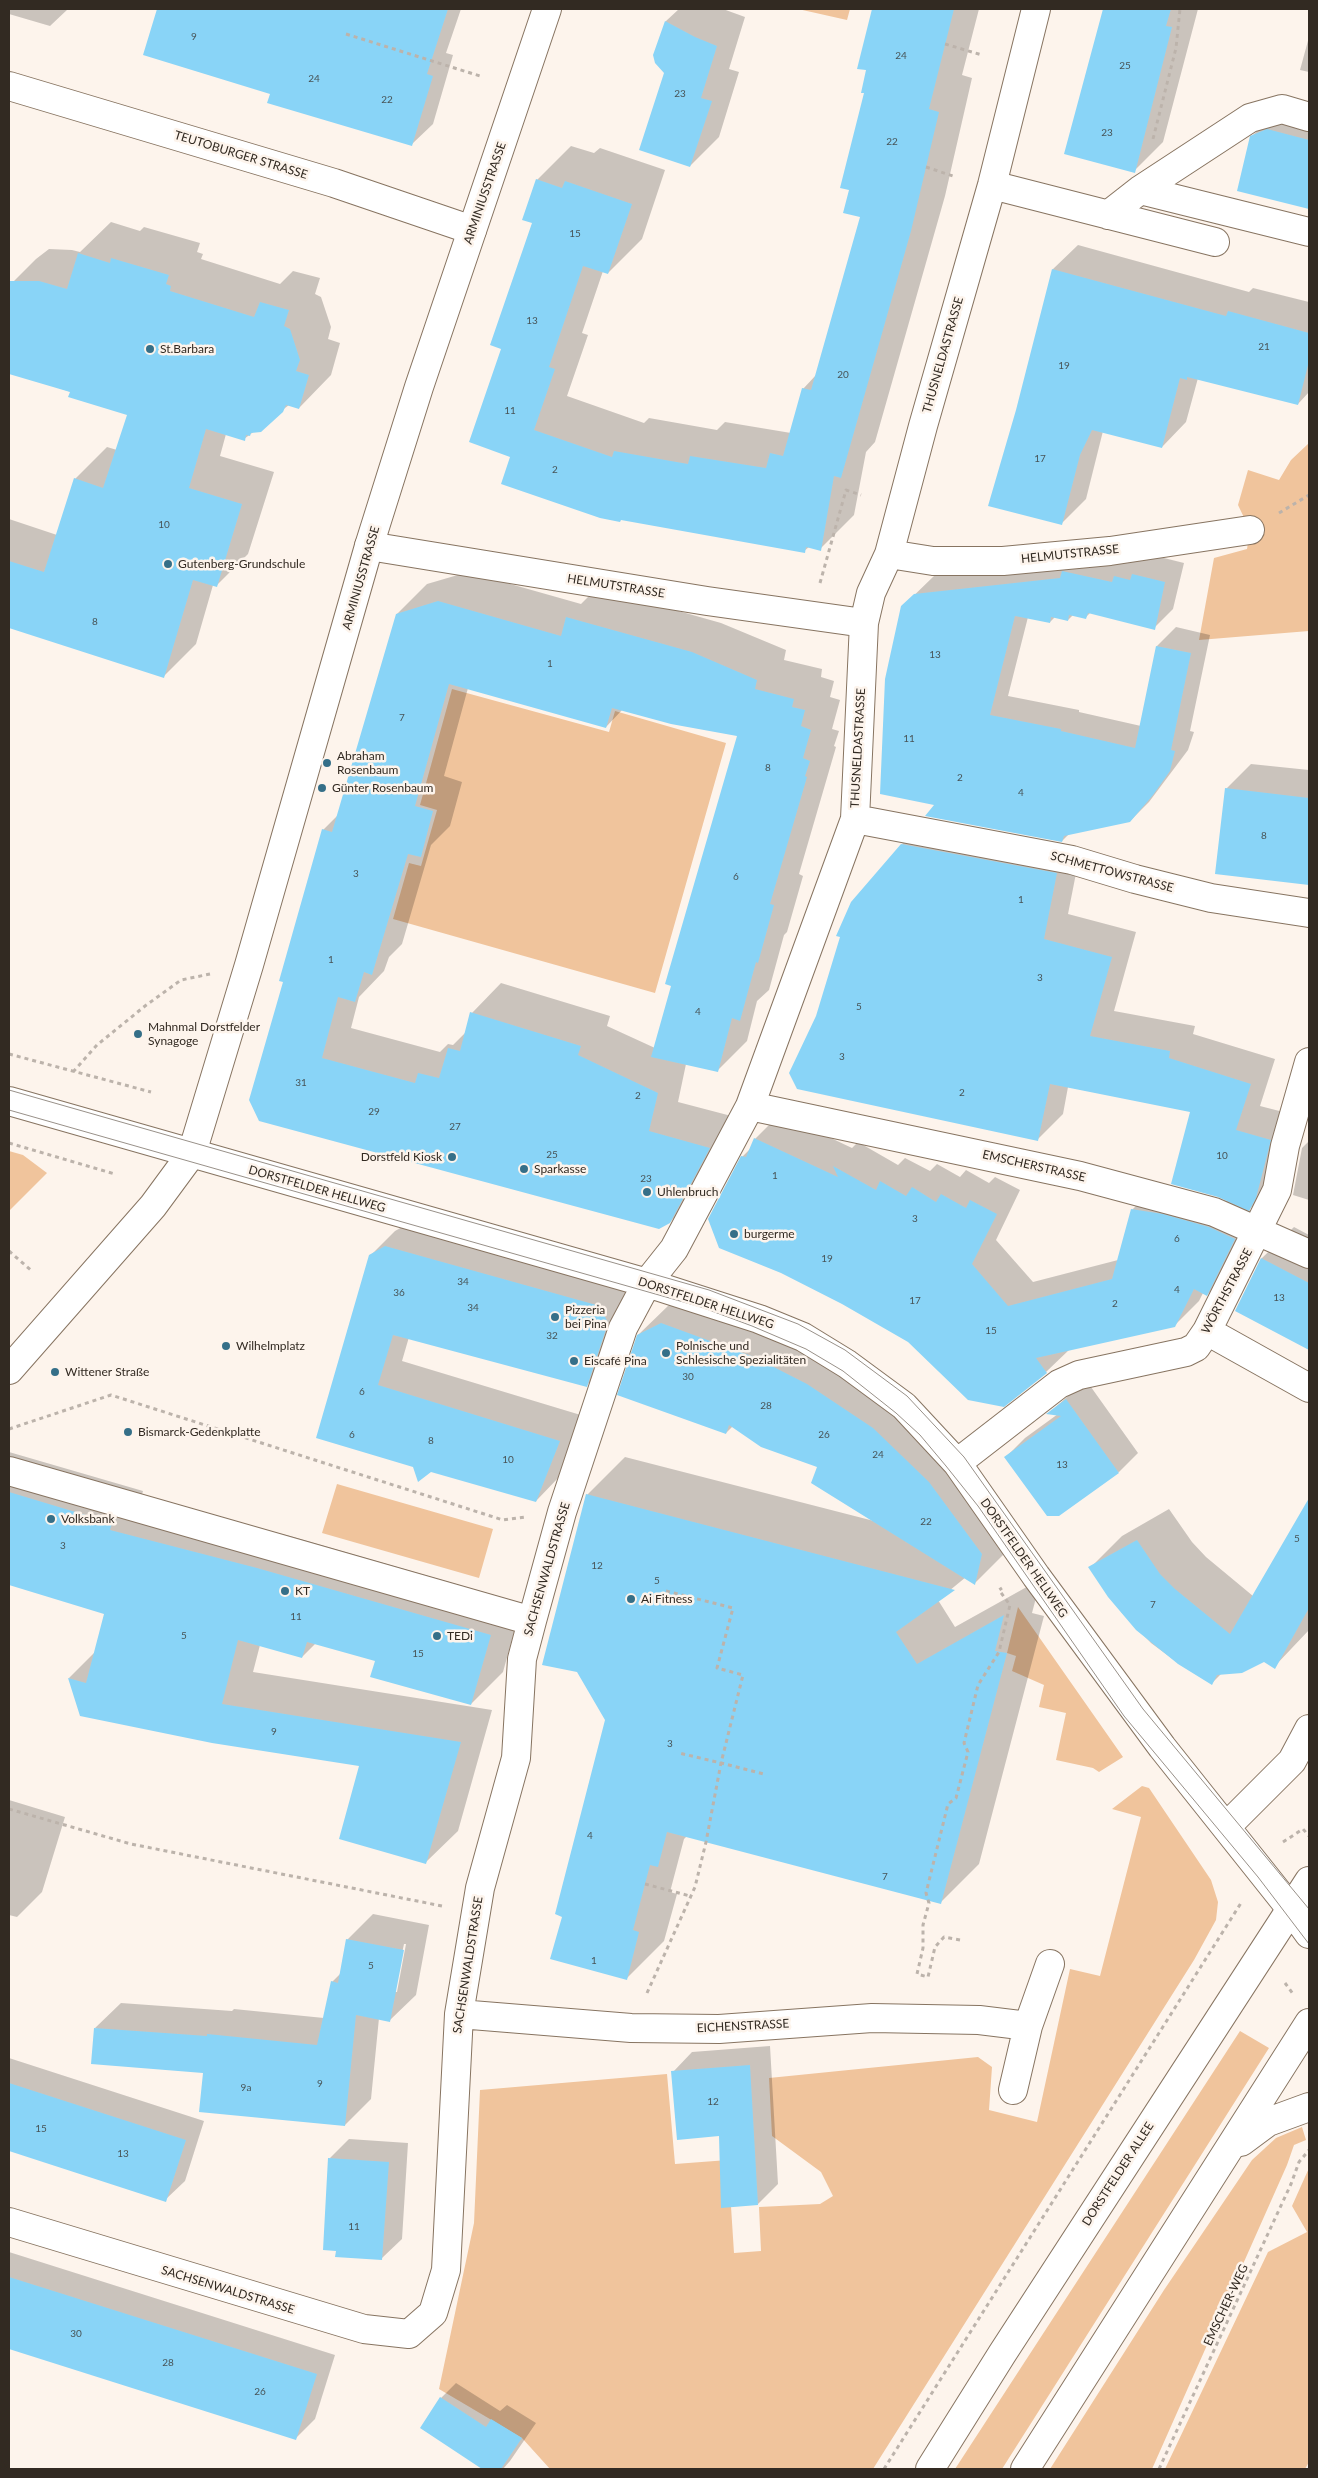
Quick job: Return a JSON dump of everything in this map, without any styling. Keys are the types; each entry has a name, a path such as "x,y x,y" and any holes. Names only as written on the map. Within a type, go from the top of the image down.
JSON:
{"street":[{"name":"ARMINIUSSTRASSE","path":"192,1153 250,965 369,546 419,387 547,9"},
{"name":"THUSNELDASTRASSE","path":"647,1283 674,1249 750,1106 855,819 864,623 871,594 889,554 923,426 992,186 1036,9"},
{"name":"TEUTOBURGER STRASSE","path":"9,86 326,180 472,230"},
{"path":"1108,215 1140,190 1250,118 1282,110 1309,116"},
{"path":"992,186 1214,242"},
{"path":"1140,190 1309,232"},
{"name":"HELMUTSTRASSE","path":"889,554 933,561 1003,561 1110,551 1250,530"},
{"name":"HELMUTSTRASSE","path":"369,546 707,601 864,623"},
{"name":"SCHMETTOWSTRASSE","path":"855,819 1072,860 1135,880 1211,898 1309,913"},
{"name":"WÖRTHSTRASSE","path":"957,1463 1059,1384 1079,1375 1186,1352 1196,1347 1207,1331 1278,1190 1285,1146 1309,1062"},
{"name":"DORSTFELDER HELLWEG","path":"9,1101 647,1283 759,1319 803,1337 847,1364 904,1406 957,1463 1036,1576 1162,1747 1227,1826 1309,1934"},
{"name":"EMSCHERSTRASSE","path":"750,1106 1080,1176 1214,1212 1259,1230 1309,1254"},
{"path":"9,1370 153,1206 192,1153"},
{"name":"SACHSENWALDSTRASSE","path":"9,2222 299,2312 364,2330 409,2334 433,2313 446,2270 458,2014 475,1913 516,1758 522,1659 562,1512 623,1328 647,1283"},
{"path":"1207,1331 1309,1388"},
{"path":"9,1471 532,1621"},
{"path":"1227,1826 1292,1760 1309,1729"},
{"name":"DORSTFELDER ALLEE","path":"930,2469 1002,2354 1309,1881"},
{"path":"1013,2090 1028,2026 1050,1964"},
{"name":"EICHENSTRASSE","path":"458,2014 631,2028 719,2029 872,2018 979,2020 1028,2026"},
{"path":"1025,2469 1309,2023"},
{"path":"1231,2148 1268,2122 1309,2106"}],"path":[{"path":"1140,190 1176,48 1180,9"},
{"path":"346,34 480,76"},
{"path":"946,44 982,55"},
{"path":"926,167 953,176"},
{"path":"819,586 846,490 861,495"},
{"path":"74,1072 97,1045 181,980"},
{"path":"9,1054 151,1092"},
{"path":"9,1143 115,1174"},
{"path":"9,1251 34,1272"},
{"path":"9,1429 111,1395 503,1520 562,1512"},
{"path":"631,2028 695,1887 706,1842 721,1763 743,1675 717,1668 733,1608 666,1591"},
{"path":"960,1940 944,1937 935,1948 928,1977 917,1974 923,1948 923,1925 929,1903 926,1893 948,1804 956,1798 968,1752 964,1744 978,1685 999,1652 1010,1605 1005,1598"},
{"path":"680,1754 764,1774"},
{"path":"9,1809 131,1844 475,1913"},
{"path":"1281,1844 1286,1838 1303,1829 1309,1836"},
{"path":"645,1884 690,1896"},
{"path":"884,2469 1241,1903"},
{"name":"EMSCHER-WEG","path":"1159,2469 1291,2184 1299,2162 1309,2150"}],"shaded area":[{"path":"798,9 850,9 847,20"},
{"path":"1309,443 1309,631 1199,640 1214,558 1247,549 1250,530 1238,505 1248,470 1279,480 1291,460"},
{"path":"452,689 609,732 615,711 726,743 655,993 393,919 409,863 421,866 437,810 420,805"},
{"path":"9,1151 23,1155 47,1173 9,1211"},
{"path":"337,1484 493,1529 479,1578 322,1533"},
{"path":"1018,1607 1123,1757 1099,1772 1093,1768 1056,1760 1066,1713 1039,1707 1044,1685 1012,1671 1016,1656 1007,1653"},
{"path":"1142,1786 1149,1788 1211,1880 1218,1902 1216,1920 1194,1960 873,2469 550,2469 522,2438 439,2389 474,2223 480,2090 667,2074 675,2164 728,2160 734,2253 761,2251 759,2207 820,2204 833,2196 821,2172 772,2136 769,2078 978,2057 992,2067 989,2110 1037,2122 1070,1969 1100,1976 1141,1817 1112,1809"},
{"path":"1240,2031 1269,2048 1002,2469 955,2469"},
{"path":"1302,2127 1306,2140 1294,2145 1287,2165 1152,2469 1050,2469 1164,2290 1252,2160 1276,2138"},
{"path":"1309,2168 1309,2462 1305,2469 1165,2469 1268,2252 1307,2232 1292,2206"}],"building":[{"path":"157,9 448,9 427,74 433,76 412,146 267,103 270,94 143,55"},
{"path":"872,9 954,9 929,109 939,112 911,231 841,478 834,476 821,551 806,547 805,553 621,520 620,522 600,518 501,484 510,457 469,442 501,349 490,345 532,223 522,220 536,179 562,188 565,181 632,204 608,274 583,266 549,367 555,369 534,430 612,457 614,451 688,464 690,456 766,468 770,453 783,456 802,388 811,390 860,217 843,213 849,190 840,188 864,93 861,93 866,70 857,69"},
{"path":"1103,9 1171,9 1166,26 1172,27 1135,173 1064,154"},
{"path":"665,21 717,46 701,98 712,101 690,167 639,150 664,73 655,63 653,55"},
{"path":"1267,129 1309,140 1309,209 1237,191 1250,136"},
{"path":"78,253 110,263 111,258 169,275 166,284 171,286 170,291 254,317 260,302 289,310 284,326 290,329 300,360 296,371 309,375 299,409 286,405 283,412 261,432 251,433 250,436 246,435 245,441 206,429 189,488 242,504 217,587 193,580 164,678 9,628 9,561 44,572 74,478 103,488 127,415 68,397 70,392 9,374 9,281 39,281 67,289"},
{"path":"1052,269 1226,316 1228,311 1309,333 1309,361 1298,405 1187,377 1187,380 1180,378 1162,448 1092,430 1080,455 1062,525 988,506 1016,410"},
{"path":"1062,571 1112,582 1114,576 1130,580 1132,574 1165,582 1155,630 1088,613 1086,619 1069,615 1068,621 1051,617 1050,623 1015,616 990,715 1061,729 1061,731 1135,748 1156,646 1191,653 1171,750 1175,751 1170,771 1153,795 1130,822 1064,836 1062,842 925,816 934,805 880,794 885,679 901,606 914,594 1060,578"},
{"path":"438,601 561,636 566,617 692,652 757,680 755,689 794,699 792,707 805,710 801,726 811,730 803,758 810,761 805,776 807,777 770,904 774,905 758,963 756,962 740,1021 732,1018 718,1072 651,1057 671,986 665,984 737,736 671,724 612,708 606,728 449,684 415,806 433,811 421,857 408,854 372,975 364,972 355,1002 338,997 322,1058 415,1083 418,1073 439,1078 448,1048 460,1051 470,1012 581,1046 578,1055 658,1093 649,1131 710,1148 670,1223 659,1229 259,1121 249,1100 283,982 279,981 322,829 332,832 396,614"},
{"path":"1225,788 1309,798 1309,885 1215,874"},
{"path":"901,844 1057,873 1044,939 1112,957 1090,1036 1170,1051 1169,1058 1251,1084 1236,1130 1271,1140 1256,1198 1249,1211 1218,1197 1171,1184 1190,1112 1050,1084 1038,1141 797,1089 789,1073 816,1016 840,937 836,936 851,902"},
{"path":"754,1138 838,1177 833,1166 876,1190 880,1181 906,1196 912,1187 936,1202 941,1194 966,1208 970,1200 997,1214 972,1264 1008,1306 1112,1279 1131,1209 1163,1214 1209,1227 1235,1239 1207,1296 1194,1289 1175,1327 1036,1358 1047,1373 1004,1407 968,1400 908,1342 842,1304 781,1273 719,1248 708,1219 741,1156 746,1157"},
{"path":"385,1246 600,1306 608,1323 587,1387 393,1335 378,1385 560,1441 536,1502 431,1472 418,1482 413,1467 316,1438 369,1255"},
{"path":"1261,1258 1309,1283 1309,1350 1235,1311"},
{"path":"661,1323 754,1357 807,1384 873,1428 929,1482 982,1554 975,1585 811,1483 817,1467 761,1447 729,1425 726,1434 617,1395 637,1335"},
{"path":"1066,1399 1119,1473 1059,1516 1047,1516 1004,1457 1061,1416 1046,1414"},
{"path":"9,1492 112,1523 110,1530 257,1568 491,1635 471,1705 370,1677 375,1661 307,1642 302,1658 238,1640 222,1704 461,1742 426,1864 339,1839 359,1766 212,1743 80,1716 68,1678 86,1683 104,1614 9,1585"},
{"path":"586,1494 955,1590 896,1632 917,1664 1004,1615 995,1651 1007,1653 941,1904 667,1832 658,1867 650,1865 633,1930 639,1932 627,1980 550,1959 562,1917 555,1914 605,1720 577,1672 542,1665"},
{"path":"1309,1498 1309,1608 1275,1669 1264,1662 1242,1673 1217,1675 1212,1685 1178,1664 1136,1630 1108,1597 1088,1567 1137,1540 1160,1574 1175,1589 1230,1634"},
{"path":"346,1939 404,1950 390,2022 356,2015 345,2126 199,2112 203,2073 91,2064 94,2028 207,2036 207,2034 317,2045 331,1981 338,1983"},
{"path":"750,2065 758,2205 721,2208 719,2136 677,2140 671,2071"},
{"path":"9,2083 186,2140 166,2202 9,2151"},
{"path":"328,2158 389,2162 382,2260 335,2257 336,2251 323,2250"},
{"path":"9,2277 317,2374 296,2440 9,2349"},
{"path":"440,2397 486,2427 491,2419 522,2438 501,2469 482,2469 420,2428"}],"tram line":[{"path":"9,1090 709,1290 798,1324 845,1350 907,1396 964,1457 1143,1709 1309,1909"},
{"path":"9,1110 701,1307 806,1349 843,1371 896,1413 920,1435 946,1466 978,1506 1124,1716 1258,1877 1309,1944"}],"place":[{"name":"St.Barbara","path":"150,349"},
{"name":"Gutenberg-Grundschule","path":"168,564"},
{"name":"Abraham Rosenbaum","path":"327,763"},
{"name":"Günter Rosenbaum","path":"322,788"},
{"name":"Mahnmal Dorstfelder Synagoge","path":"138,1034"},
{"name":"Dorstfeld Kiosk","path":"452,1157"},
{"name":"Sparkasse","path":"524,1169"},
{"name":"Uhlenbruch","path":"647,1192"},
{"name":"burgerme","path":"734,1234"},
{"name":"Pizzeria bei Pina","path":"555,1317"},
{"name":"Wilhelmplatz","path":"226,1346"},
{"name":"Polnische und Schlesische Spezialitäten","path":"666,1353"},
{"name":"Eiscafé Pina","path":"574,1361"},
{"name":"Wittener Straße","path":"55,1372"},
{"name":"Bismarck-Gedenkplatte","path":"128,1432"},
{"name":"Volksbank","path":"51,1519"},
{"name":"KT","path":"285,1591"},
{"name":"Ai Fitness","path":"631,1599"},
{"name":"TEDi","path":"437,1636"}]}
